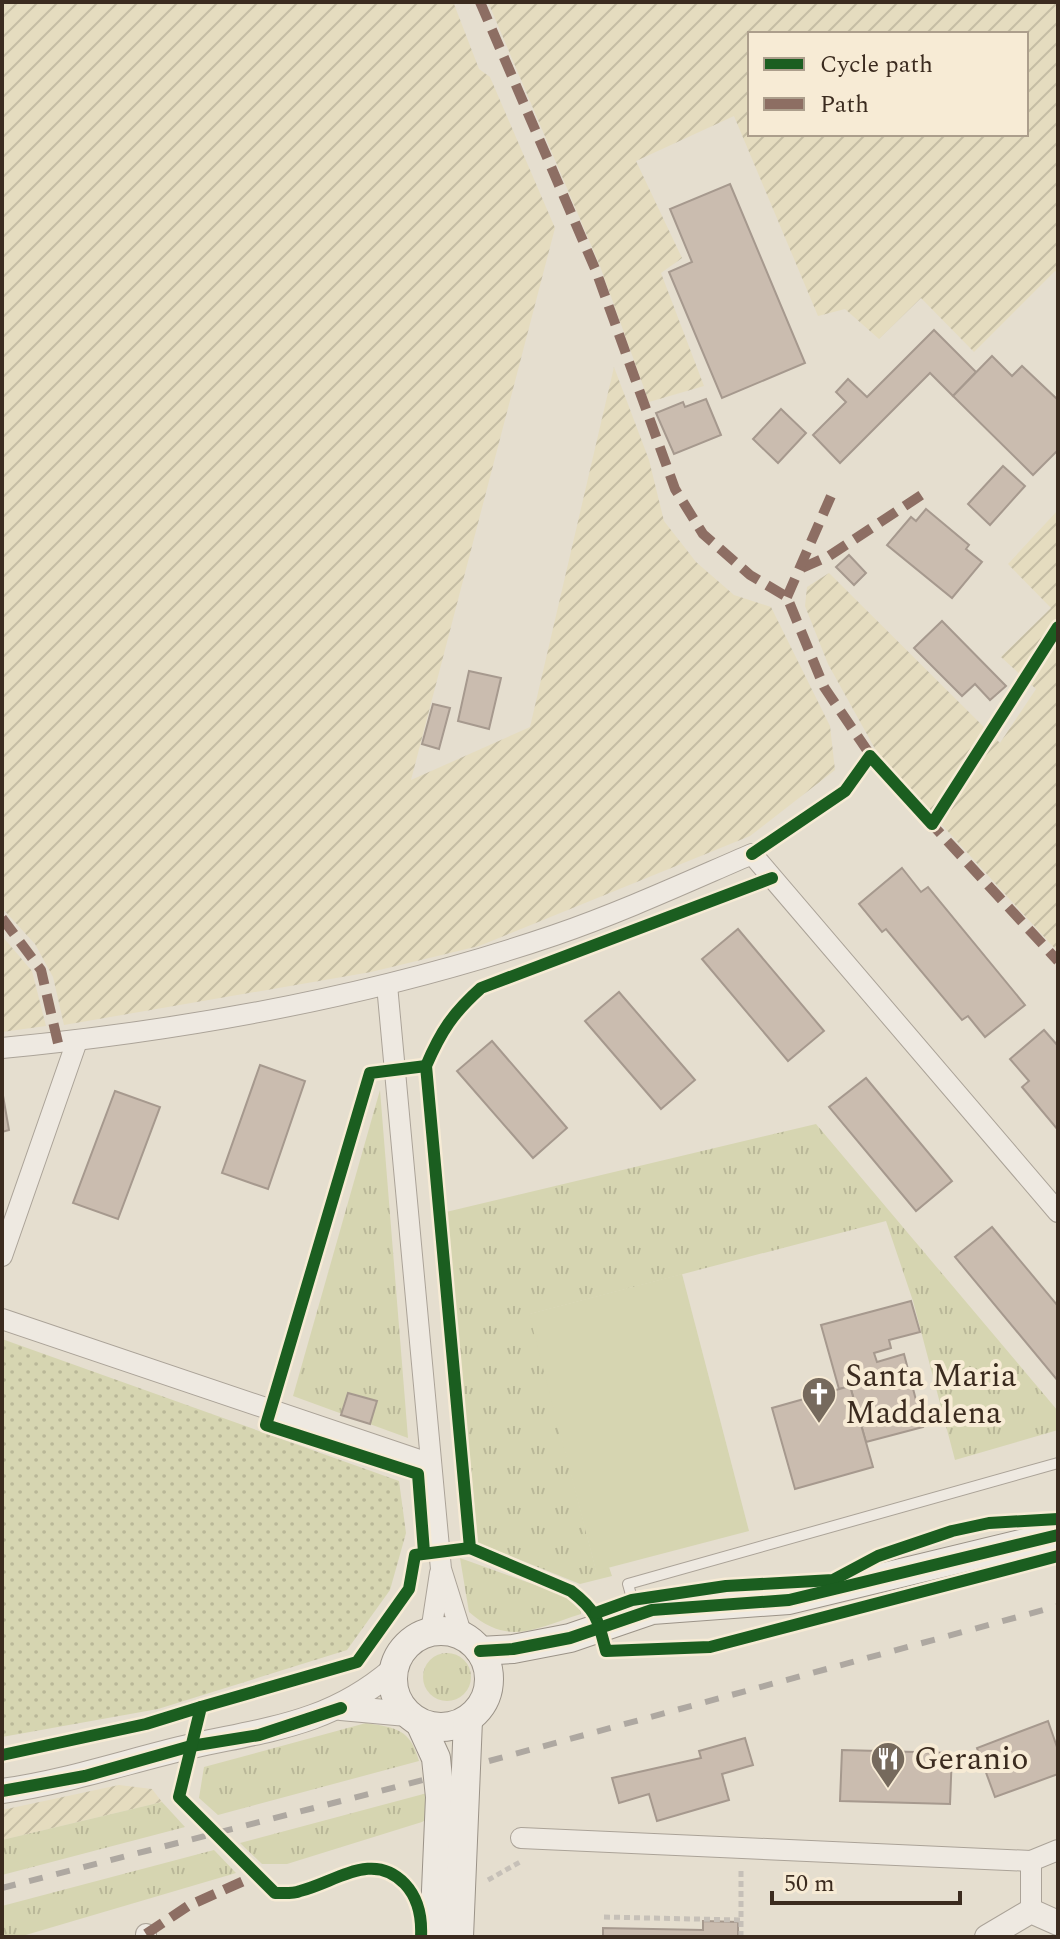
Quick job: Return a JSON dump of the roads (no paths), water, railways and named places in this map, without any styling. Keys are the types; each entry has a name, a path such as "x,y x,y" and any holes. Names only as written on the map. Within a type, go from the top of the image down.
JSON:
{"main road":[{"path":"434,1937 440,1797 436,1758 414,1719 395,1694 393,1670 406,1645 431,1632 471,1643 513,1649 570,1638 652,1610 789,1600 1058,1535"},
{"path":"489,1687 570,1638"},
{"path":"414,1719 436,1728 453,1726 468,1720 478,1711 489,1687 486,1662 471,1643"},
{"path":"459,1937 468,1720"}],"street":[{"path":"2,1048 77,1041 227,1019 387,985 557,934 752,854 1058,1212"},
{"path":"387,985 441,1569 431,1632"},
{"path":"2,1256 77,1041"},
{"path":"2,1319 431,1464"},
{"path":"441,1569 471,1643"},
{"path":"2,1791 85,1776 191,1746 259,1735 341,1708 393,1670"},
{"path":"341,1708 414,1719"},
{"path":"521,1838 1031,1861 1058,1850"},
{"path":"1031,1861 1031,1911"},
{"path":"1031,1911 1058,1923"},
{"path":"987,1937 1031,1911"}],"lane":[{"path":"637,1615 628,1584 1058,1463"}],"railway":[{"path":"489,1761 1058,1606"},
{"path":"2,1888 423,1780"}],"place":[{"name":"Santa Maria Maddalena","path":"819,1425"},
{"name":"Geranio","path":"888,1790"}]}
